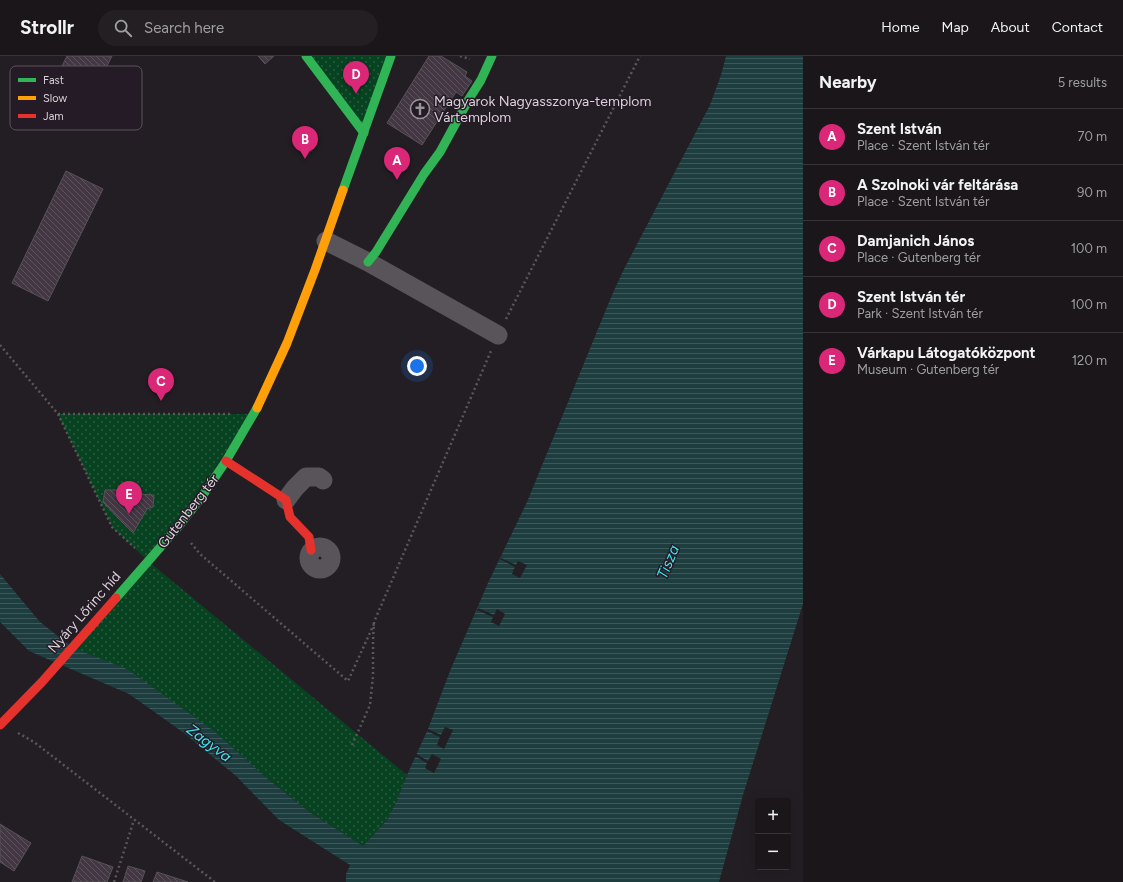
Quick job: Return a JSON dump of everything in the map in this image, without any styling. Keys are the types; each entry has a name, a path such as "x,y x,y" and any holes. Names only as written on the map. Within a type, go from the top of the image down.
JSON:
{"main road":[{"path":"306,56 364,133"},
{"name":"Gutenberg tér","path":"148,561 201,498 226,461 254,414 287,343 315,270 391,56"},
{"path":"368,262 376,252 424,174 440,152 486,71 492,56"},
{"name":"Gutenberg tér","path":"226,461 286,500"},
{"path":"286,500 290,517 309,537 311,550"},
{"name":"Nyáry Lőrinc híd","path":"0,725 4,718 42,682 148,561"}],"street":[{"path":"326,241 368,262 498,336"},
{"path":"286,500 306,477 318,477 323,480"}],"path":[{"path":"200,554 348,681 498,336 640,56"},
{"path":"0,344 58,414 112,527 148,561"},
{"path":"58,414 254,414"},
{"path":"352,745 370,705 373,676 374,622"},
{"path":"15,732 34,742 215,882"},
{"path":"114,882 134,820"}],"green space":[{"path":"306,56 391,56 364,133"},
{"path":"58,414 254,414 148,561 112,527"},
{"path":"148,561 407,775 387,820 363,846 308,811 263,775 73,648"}],"water":[{"path":"726,56 803,56 803,604 743,795 719,882 346,882 346,874 350,865 279,820 236,776 184,733 129,694 29,651 0,622 0,574 40,622 73,648 127,669 214,731 263,775 308,811 363,846 387,820 397,800 488,583 527,502 612,295 624,269 710,105"}],"pier":[{"path":"501,558 516,565 518,561 527,565 520,578 512,574 515,567 500,559"},
{"path":"478,608 494,615 497,609 505,614 499,626 491,622 493,617 477,610"},
{"path":"445,727 453,730 444,749 437,745 440,737 427,731 428,729 441,735"},
{"path":"416,754 428,761 432,754 441,759 434,773 425,768 427,763 415,756"}],"building":[{"path":"67,56 112,56 107,66 62,66"},
{"path":"258,56 274,56 265,64"},
{"name":"Magyarok Nagyasszonya-templom Vártemplom","path":"429,56 441,56 467,72 465,76 472,81 462,96 456,92 422,145 387,123"},
{"path":"66,171 103,189 48,301 12,283"},
{"path":"105,490 125,490 125,501 137,494 154,495 153,507 147,509 133,533 103,502"},
{"path":"0,824 31,843 14,871 0,862"},
{"path":"82,856 113,867 107,882 72,882"},
{"path":"128,866 145,871 141,882 123,882"},
{"path":"157,872 188,882 153,882"}],"traffic: fast":[{"path":"306,56 364,133"},
{"path":"343,190 391,56"},
{"path":"368,262 376,252 424,174 440,152 481,80 492,56"},
{"path":"116,598 178,527 201,498 226,461 257,408"}],"traffic: slow":[{"path":"257,408 287,343 315,270 343,190"}],"traffic: jam":[{"path":"226,461 286,500 290,517 309,537 311,550"},
{"path":"0,725 42,682 116,598"}],"place":[{"name":"Szent István tér","path":"356,94"},
{"name":"Magyarok Nagyasszonya-templom Vártemplom","path":"420,109"},
{"name":"A Szolnoki vár feltárása","path":"305,159"},
{"name":"Szent István","path":"397,180"},
{"name":"Damjanich János","path":"161,401"},
{"name":"Várkapu Látogatóközpont","path":"129,514"}],"water label":[{"name":"Tisza","path":"668,562"},
{"name":"Zagyva","path":"209,743"}]}
